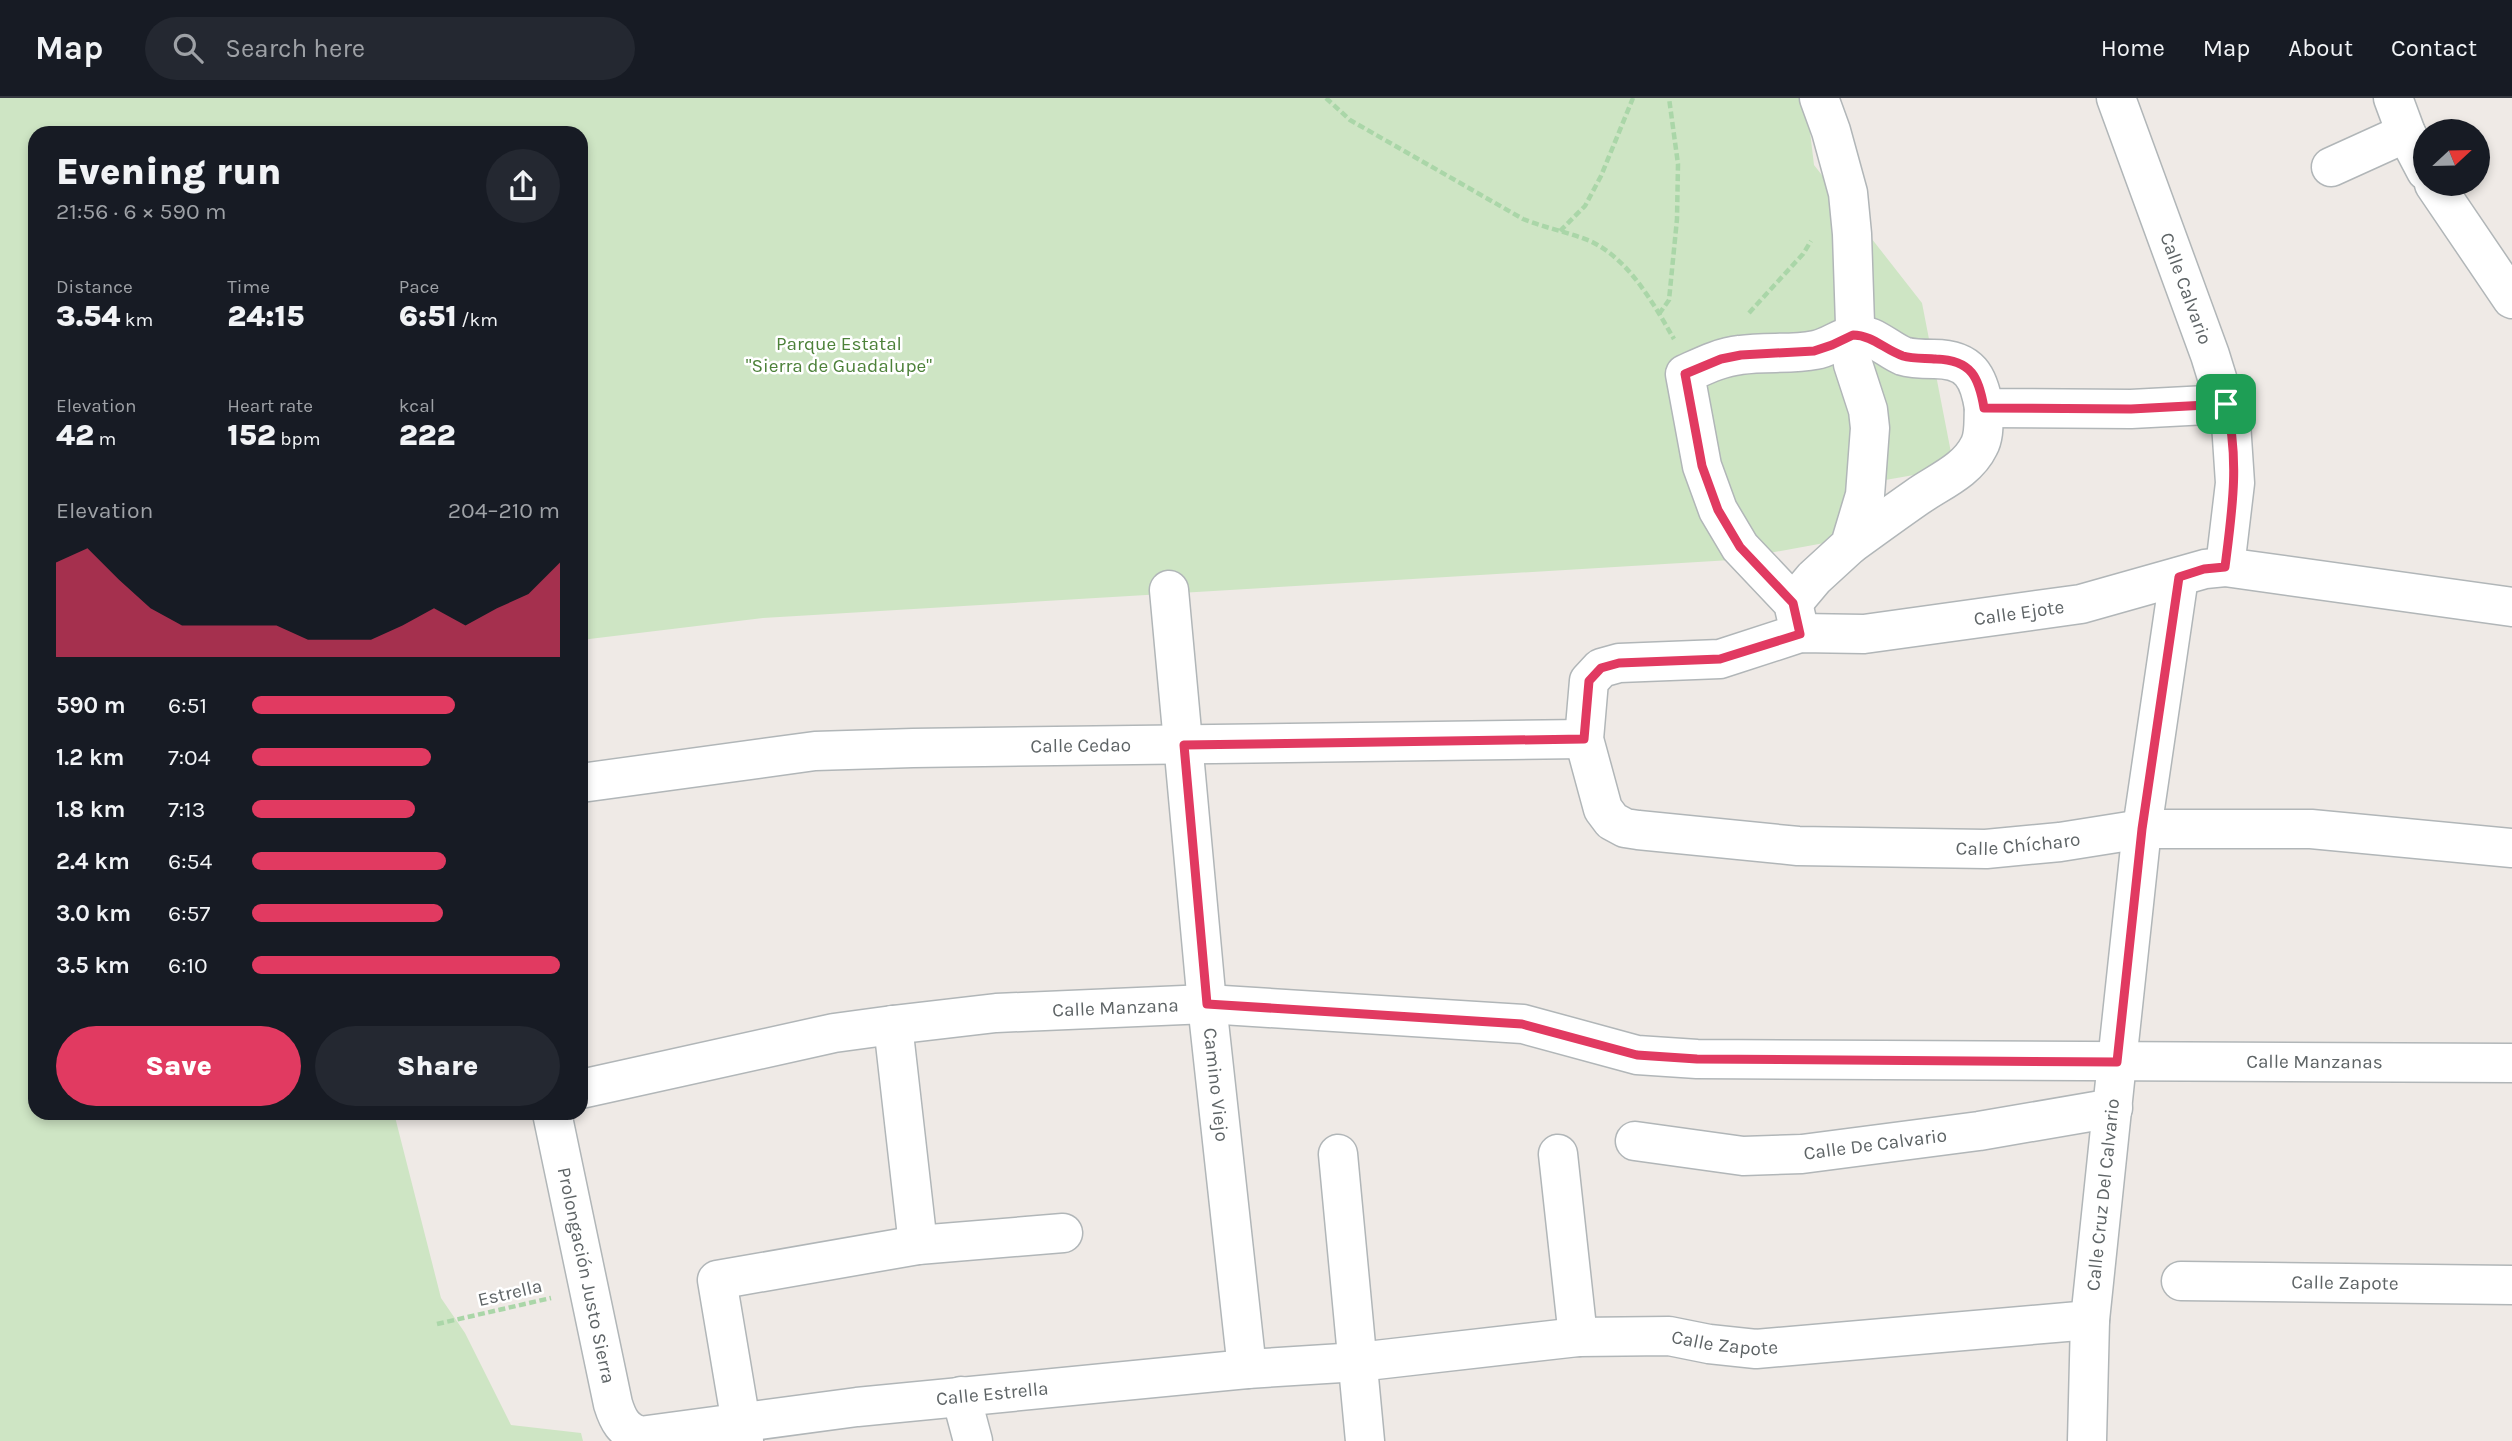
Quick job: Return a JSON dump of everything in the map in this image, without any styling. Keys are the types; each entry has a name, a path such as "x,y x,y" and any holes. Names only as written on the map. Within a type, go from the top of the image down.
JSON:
{"street":[{"path":"1819,98 1848,193 1855,324 1853,364 1868,411 1870,428 1865,495 1850,545"},
{"name":"Calle Calvario","path":"2116,98 2231,423 2235,483 2225,567"},
{"path":"2331,167 2400,115 2413,143"},
{"path":"2442,196 2512,299"},
{"path":"1853,335 1866,336 1906,357 1953,362 1976,376 1981,387 1984,408 1983,435 1979,447 1952,476 1918,496 1850,545 1814,578 1796,618 1740,547 1718,510 1702,466 1685,374 1721,359 1741,355 1814,351 1853,335"},
{"path":"1984,408 2131,409 2226,404"},
{"name":"Calle Ejote","path":"1584,739 1589,681 1601,668 1619,663 1720,659 1796,618 1864,634 2081,604 2204,569 2225,567 2512,607"},
{"name":"Calle Cruz Del Calvario","path":"2087,1441 2090,1320 2117,1062 2142,829 2179,577"},
{"name":"Camino Viejo","path":"1169,590 1207,1004 1247,1369"},
{"name":"Calle Chícharo","path":"1584,739 1603,809 1612,821 1625,828 1798,846 1986,849 2060,842 2142,829 2311,829 2512,848"},
{"name":"Calle Cedao","path":"588,782 815,751 1584,739"},
{"name":"Calle Manzana","path":"588,1087 834,1033 892,1025 996,1013 1207,1004 1522,1024 1637,1055 1697,1059 2117,1062"},
{"path":"892,1025 918,1245"},
{"name":"Calle Manzanas","path":"2117,1062 2512,1063"},
{"name":"Calle De Calvario","path":"1635,1141 1743,1156 1802,1154 1979,1131 2113,1108"},
{"name":"Prolongación Justo Sierra","path":"553,1120 612,1404 620,1423 630,1433"},
{"path":"1338,1154 1365,1441"},
{"path":"1558,1154 1578,1337"},
{"path":"742,1431 717,1280 918,1245 1063,1233"},
{"name":"Calle Zapote","path":"2181,1281 2512,1285"},
{"name":"Calle Zapote","path":"1358,1362 1578,1337 1669,1336 1756,1349 2090,1320"},
{"name":"Calle Estrella","path":"630,1433 650,1435 742,1431 961,1396 1247,1369 1358,1362"},
{"path":"961,1396 974,1441"}],"path":[{"path":"1326,98 1350,120 1523,219 1577,236 1612,254 1635,279 1660,314 1674,341 1685,374"},
{"path":"1560,232 1585,206 1601,176 1633,98"},
{"path":"1660,314 1669,300 1671,290 1676,219 1678,164 1669,98"},
{"path":"1721,359 1751,310 1803,254 1848,193"},
{"name":"Estrella","path":"437,1324 589,1289"}],"green space":[{"name":"Parque Estatal \"Sierra de Guadalupe\"","path":"0,98 1806,98 1814,165 1922,303 1954,468 1851,486 1857,537 1731,560 763,618 588,639 588,126 28,126 28,1120 396,1120 441,1298 465,1333 511,1425 581,1433 583,1441 0,1441"}],"route":[{"path":"1857,335 1866,336 1906,357 1937,359 1966,368 1976,376 1981,387 1984,408 2131,409 2226,404 2231,423 2235,483 2225,567 2204,569 2179,577 2142,829 2117,1062 1697,1059 1637,1055 1522,1024 1207,1004 1184,745 1584,739 1589,681 1601,668 1619,663 1720,659 1800,634 1793,603 1740,547 1718,510 1702,466 1685,374 1721,359 1741,355 1814,351 1857,335"}]}
